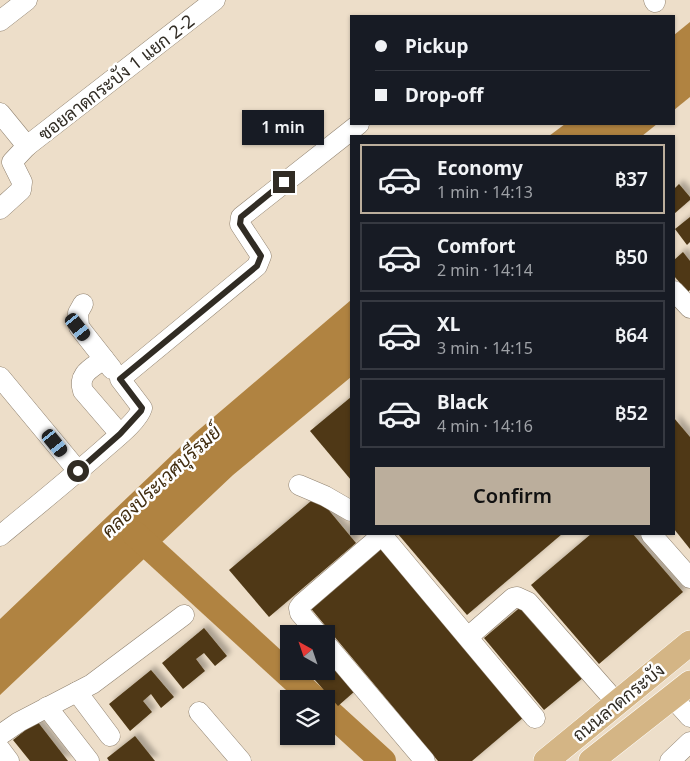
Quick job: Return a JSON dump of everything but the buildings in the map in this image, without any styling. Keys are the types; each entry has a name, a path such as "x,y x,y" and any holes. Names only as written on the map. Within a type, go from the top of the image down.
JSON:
{"main road":[{"name":"ถนนลาดกระบัง","path":"546,761 690,643"},
{"name":"ถนนลาดกระบัง","path":"591,761 681,690"}],"street":[{"path":"0,21 27,0"},
{"name":"ซอยลาดกระบัง 1 แยก 2-2","path":"0,113 27,146 215,0"},
{"path":"120,379 257,266 261,256 240,224 241,217 347,142"},
{"path":"0,209 21,190 22,182 12,162 27,146"},
{"path":"675,292 690,308"},
{"path":"0,536 120,434 139,414 142,408 78,327 78,313 84,304"},
{"path":"104,359 89,370 82,378 81,384 83,391 120,434"},
{"path":"0,377 78,471"},
{"path":"299,485 325,496 350,511"},
{"path":"310,625 300,614 299,608 302,604 380,535"},
{"path":"382,535 535,718"},
{"path":"652,535 690,578"},
{"path":"468,637 513,598 522,599 528,602 616,702"},
{"path":"0,735 19,722 92,684 184,615"},
{"path":"335,655 425,761"},
{"path":"681,690 690,716"},
{"path":"77,692 110,736"},
{"path":"47,707 89,761"},
{"path":"198,712 241,761"},
{"path":"670,761 690,742"},
{"path":"0,749 9,761"}],"water":[{"path":"690,22 690,97 675,109 675,34"},
{"path":"564,125 656,125 643,135 550,135"},
{"name":"คลองประเวศบุรีรมย์","path":"350,301 350,378 233,475 0,695 0,619 195,433"}],"waterway":[{"path":"135,534 305,690"},
{"path":"335,717 383,761"}],"route":[{"path":"78,471 120,434 141,411 142,408 120,379 257,266 261,256 239,220 284,182"}]}
